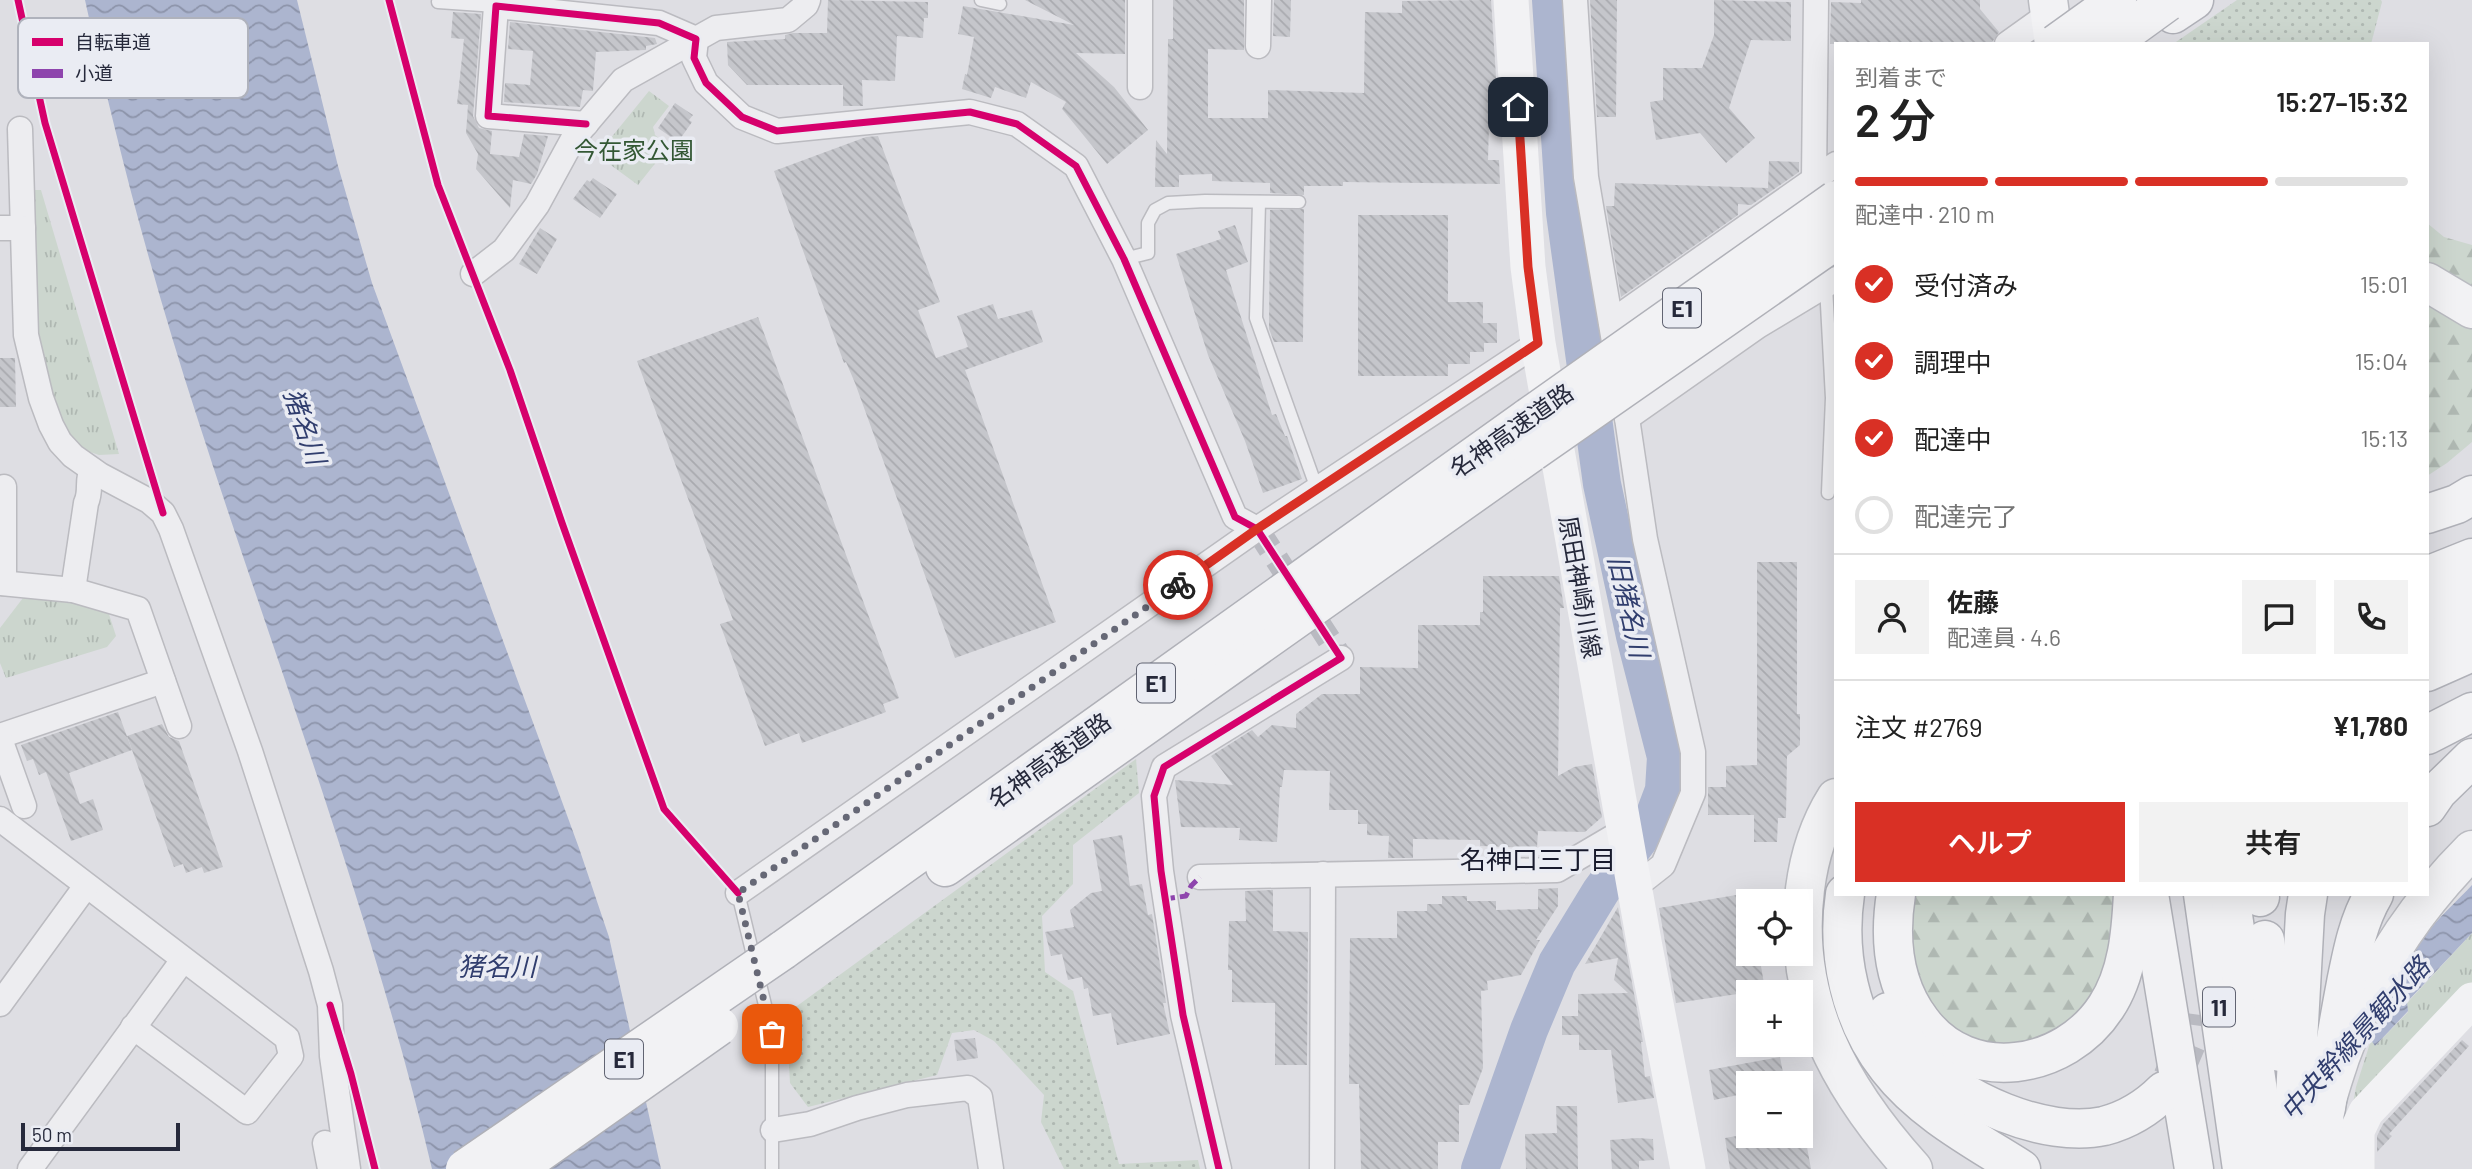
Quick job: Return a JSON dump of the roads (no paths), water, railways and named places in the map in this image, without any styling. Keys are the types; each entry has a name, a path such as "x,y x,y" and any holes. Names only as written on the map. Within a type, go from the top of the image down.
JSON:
{"main road":[{"path":"2104,0 2110,42"},
{"path":"2080,42 2056,20 2117,0"},
{"path":"2113,42 2169,3"},
{"path":"2133,42 2169,3"},
{"path":"2146,42 2169,3"},
{"name":"名神高速道路","path":"516,1169 788,962 1531,434 1825,189"},
{"name":"名神高速道路","path":"1531,434 1831,259"},
{"path":"2429,283 2472,309"},
{"path":"2429,513 2472,495"},
{"path":"2429,575 2472,558"},
{"path":"2429,604 2472,592"},
{"path":"2429,639 2472,627"},
{"path":"2429,671 2472,652"},
{"path":"2429,734 2472,712"},
{"path":"2429,804 2438,791 2472,758"},
{"path":"1834,802 1821,829 1806,879 1802,926 1805,975 1817,1019 1838,1067 1866,1111 1913,1169"},
{"path":"2295,1168 2326,1108 2337,1025 2361,981 2472,849"},
{"path":"1845,896 1842,936 1850,991 1859,1018 1888,1069 1973,1169"},
{"path":"1873,896 1869,936 1872,965 1889,1013 1918,1057 1957,1088 2026,1120 2064,1128 2085,1128 2121,1121 2150,1104 2164,1091"},
{"path":"1896,896 1892,935 1895,960 1910,1004 1922,1023 1939,1040 1958,1051 2003,1063 2045,1057 2078,1040 2108,1005 2127,952 2133,896"},
{"path":"2149,896 2194,1168"},
{"path":"2181,896 2192,974 2193,1014"},
{"name":"11","path":"2204,896 2295,1168"},
{"name":"11","path":"2242,1169 2268,1083 2250,896"},
{"path":"2268,1083 2308,896"},
{"path":"2361,981 2360,926 2373,896"},
{"path":"2265,940 2268,1083 2295,1168"},
{"name":"名神高速道路","path":"465,1169 788,962"},
{"path":"1888,1069 1932,1110 2021,1169"}],"street":[{"path":"472,274 504,250 537,205 573,139 623,80 716,28 788,20 808,0"},
{"path":"1140,0 1140,87"},
{"path":"1258,46 1259,0"},
{"name":"原田神崎川線","path":"1511,0 1528,267 1538,343 1688,1169"},
{"path":"1575,0 1586,177 1628,418 1644,539 1693,752 1693,793 1663,865 1635,887"},
{"path":"1816,0 1825,189"},
{"path":"586,124 488,116 496,6 659,23 696,39"},
{"path":"2011,42 2056,20"},
{"path":"696,39 694,58 706,83 742,117 777,131 970,112 1017,124 1076,166 1124,259 1235,517 1257,529"},
{"path":"20,129 11,156 11,228 26,335 41,398 60,442 73,456 92,470 149,501 163,513 171,528 254,763 321,971 330,1005 332,1056 348,1169"},
{"path":"1611,322 1825,189 1834,169"},
{"path":"1628,418 1758,326 1831,259"},
{"path":"738,893 1257,529 1538,343"},
{"path":"74,590 92,470"},
{"path":"4,487 5,589 74,590 138,609 179,726"},
{"path":"1219,1169 1183,1015 1161,872 1154,796 1164,767 1341,658"},
{"path":"24,806 0,738 163,681"},
{"path":"0,819 288,1038 291,1056 247,1112 133,1027"},
{"path":"1200,877 1557,870 1625,830"},
{"path":"1322,1169 1324,874"},
{"path":"0,1004 86,886"},
{"path":"30,1169 183,960"},
{"path":"2357,1169 2357,1131 2366,1112 2472,1000"},
{"path":"773,1130 810,1125 857,1108 907,1095 968,1088 979,1097 991,1169"},
{"path":"325,1143 330,1169"}],"lane":[{"path":"981,0 1000,4"},
{"path":"438,2 496,6"},
{"path":"1259,202 1256,318 1317,489"},
{"path":"1124,259 1148,253 1148,223 1155,210 1168,203 1298,202"},
{"path":"1828,493 1832,398 1831,259"},
{"path":"738,893 772,1034 772,1169"}],"water":[{"name":"猪名川","path":"85,0 297,0 338,166 372,283 579,848 609,937 661,1169 432,1169 408,1074 353,886 166,316 107,98 248,98 248,18 89,18"},
{"path":"2472,885 2472,933 2407,1002 2408,1011 2375,1046 2371,1040 2387,1000 2407,962 2428,931"}],"waterway":[{"name":"旧猪名川","path":"1480,1169 1529,1030 1557,963 1601,891 1652,822 1664,790 1666,757 1635,636 1602,484 1565,213 1551,0"}],"tunnel":[{"path":"1257,529 1341,658"},
{"path":"2172,1078 2190,1036 2193,1014"}],"district":[{"name":"名神口三丁目","path":"1538,858"}],"park label":[{"name":"今在家公園","path":"634,149"}],"water label":[{"name":"中央幹線景観水路","path":"2354,1038"}]}
